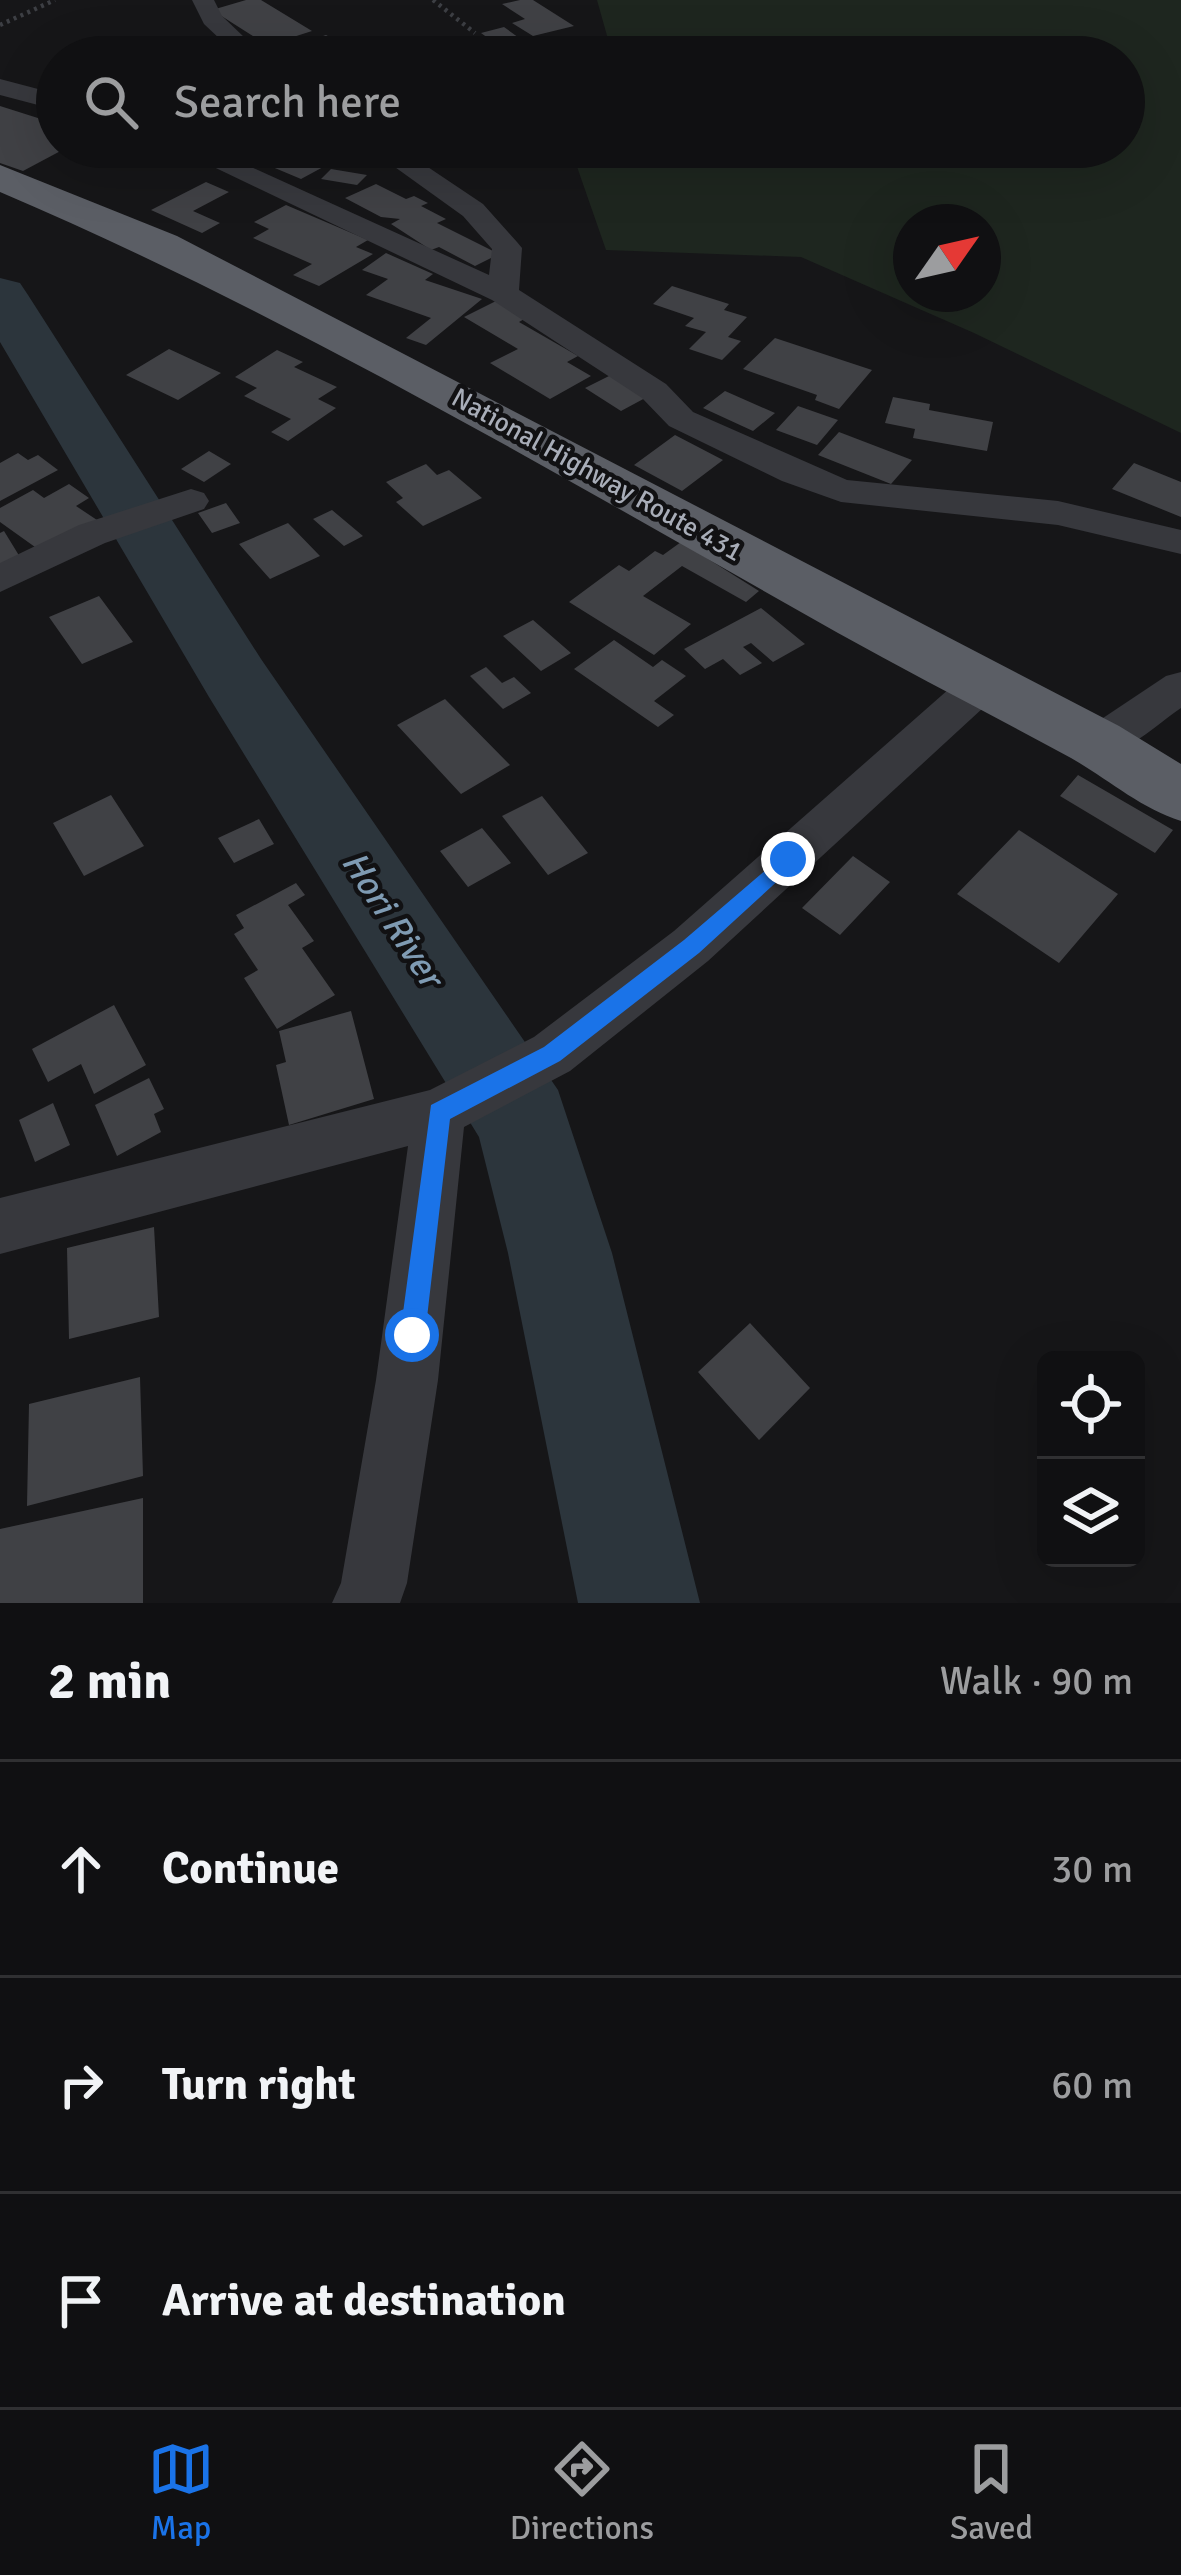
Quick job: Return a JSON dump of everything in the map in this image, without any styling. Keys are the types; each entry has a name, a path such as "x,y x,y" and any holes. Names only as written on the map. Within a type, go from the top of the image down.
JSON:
{"highway":[{"name":"National Highway Route 431","path":"0,177 162,245 400,367 981,685 1096,743 1181,796"}],"street":[{"path":"203,0 212,19 230,36"},
{"path":"0,87 36,96"},
{"path":"231,168 503,293 615,364 681,419 841,491 1058,514 1181,542"},
{"path":"411,168 473,210 507,248 503,293"},
{"path":"0,579 92,534 191,501"},
{"path":"0,1226 445,1110 552,1054 691,946 981,685"},
{"path":"1096,743 1181,687"},
{"path":"365,1603 374,1583 407,1380 445,1110"}],"path":[{"path":"0,26 55,0"},
{"path":"434,0 475,33"}],"shaded area":[{"path":"597,0 1181,0 1181,433 926,312 1001,312 1001,204 893,204 893,297 801,257 606,250 577,168 1145,168 1145,36 607,36"}],"building":[{"path":"261,0 312,31 296,36 253,36 212,10"},
{"path":"533,0 574,26 533,36 512,23 525,19 502,4"},
{"path":"504,27 516,36 485,36 481,33"},
{"path":"0,106 36,117 36,164 23,171 0,163"},
{"path":"275,168 321,168 301,179"},
{"path":"331,169 367,175 357,185 321,179"},
{"path":"206,182 229,192 193,211 220,223 202,233 151,210"},
{"path":"376,184 406,199 414,196 428,203 421,206 446,219 437,223 499,254 475,266 439,247 431,250 391,224 400,219 381,217 345,198"},
{"path":"286,205 368,240 356,247 373,254 319,286 293,275 312,264 253,238 269,229 254,222"},
{"path":"386,253 433,274 425,280 482,299 426,345 406,338 431,318 366,295 388,279 362,270"},
{"path":"672,286 729,304 724,310 747,317 728,337 741,341 722,360 689,349 706,332 685,326 694,318 653,304"},
{"path":"496,301 526,318 519,322 578,356 567,362 591,376 550,399 490,363 518,349 464,317"},
{"path":"775,338 872,370 839,409 815,400 817,395 743,369"},
{"path":"169,349 221,373 178,400 126,375"},
{"path":"277,350 303,362 294,367 337,387 318,399 336,408 288,441 271,432 291,419 244,396 257,388 235,377"},
{"path":"611,375 647,397 621,411 585,388"},
{"path":"725,391 775,413 753,431 703,408"},
{"path":"893,397 930,404 929,410 993,422 987,451 913,438 915,429 885,423"},
{"path":"798,406 838,420 817,445 776,430"},
{"path":"839,432 912,460 891,484 818,455"},
{"path":"675,435 723,460 682,491 634,465"},
{"path":"209,451 231,464 204,482 181,469"},
{"path":"18,453 28,460 38,455 58,470 0,501 0,463"},
{"path":"1134,463 1181,482 1181,517 1112,489"},
{"path":"426,464 437,475 449,470 482,498 423,526 396,502 403,498 386,482"},
{"path":"69,484 89,498 76,506 97,520 42,552 0,522 0,508 33,490 44,498"},
{"path":"226,503 240,523 212,533 198,513"},
{"path":"332,510 363,536 344,546 313,519"},
{"path":"288,523 320,556 270,579 239,544"},
{"path":"4,531 23,562 0,570 0,533"},
{"path":"681,542 759,591 746,602 682,566 643,596 691,624 654,655 569,602 619,565 629,571 655,551 663,555"},
{"path":"99,596 133,642 82,664 49,617"},
{"path":"761,608 805,644 773,662 751,643 743,647 762,663 740,675 723,659 705,669 684,649"},
{"path":"533,620 571,653 541,671 503,636"},
{"path":"614,640 653,667 662,660 686,676 654,701 674,715 658,727 574,669"},
{"path":"486,667 502,683 514,677 531,693 503,709 470,676"},
{"path":"445,699 510,765 461,794 397,725"},
{"path":"1078,775 1173,830 1155,853 1060,796"},
{"path":"111,795 144,846 84,876 53,823"},
{"path":"542,796 588,853 548,875 502,816"},
{"path":"259,819 274,844 234,863 218,838"},
{"path":"482,828 511,863 468,887 440,851"},
{"path":"1019,830 1118,894 1059,963 957,894"},
{"path":"853,856 890,882 840,935 802,908"},
{"path":"296,883 305,895 288,905 314,941 302,948 335,995 277,1029 244,978 258,970 234,934 244,928 236,915"},
{"path":"114,1005 146,1065 94,1094 81,1064 48,1082 32,1049"},
{"path":"351,1011 374,1099 289,1125 276,1065 286,1062 279,1031"},
{"path":"149,1078 164,1109 154,1114 161,1132 117,1156 95,1105"},
{"path":"53,1103 70,1145 35,1162 19,1120"},
{"path":"154,1227 159,1317 69,1339 67,1248"},
{"path":"750,1323 810,1388 759,1440 698,1372"},
{"path":"140,1377 143,1476 27,1506 29,1404"},
{"path":"143,1498 143,1603 0,1603 0,1529"}],"waterway":[{"name":"Hori River","path":"0,295 235,678 524,1122 560,1253 639,1603"}],"route":[{"path":"412,1335 439,1113 552,1054 691,946 788,859"}]}
